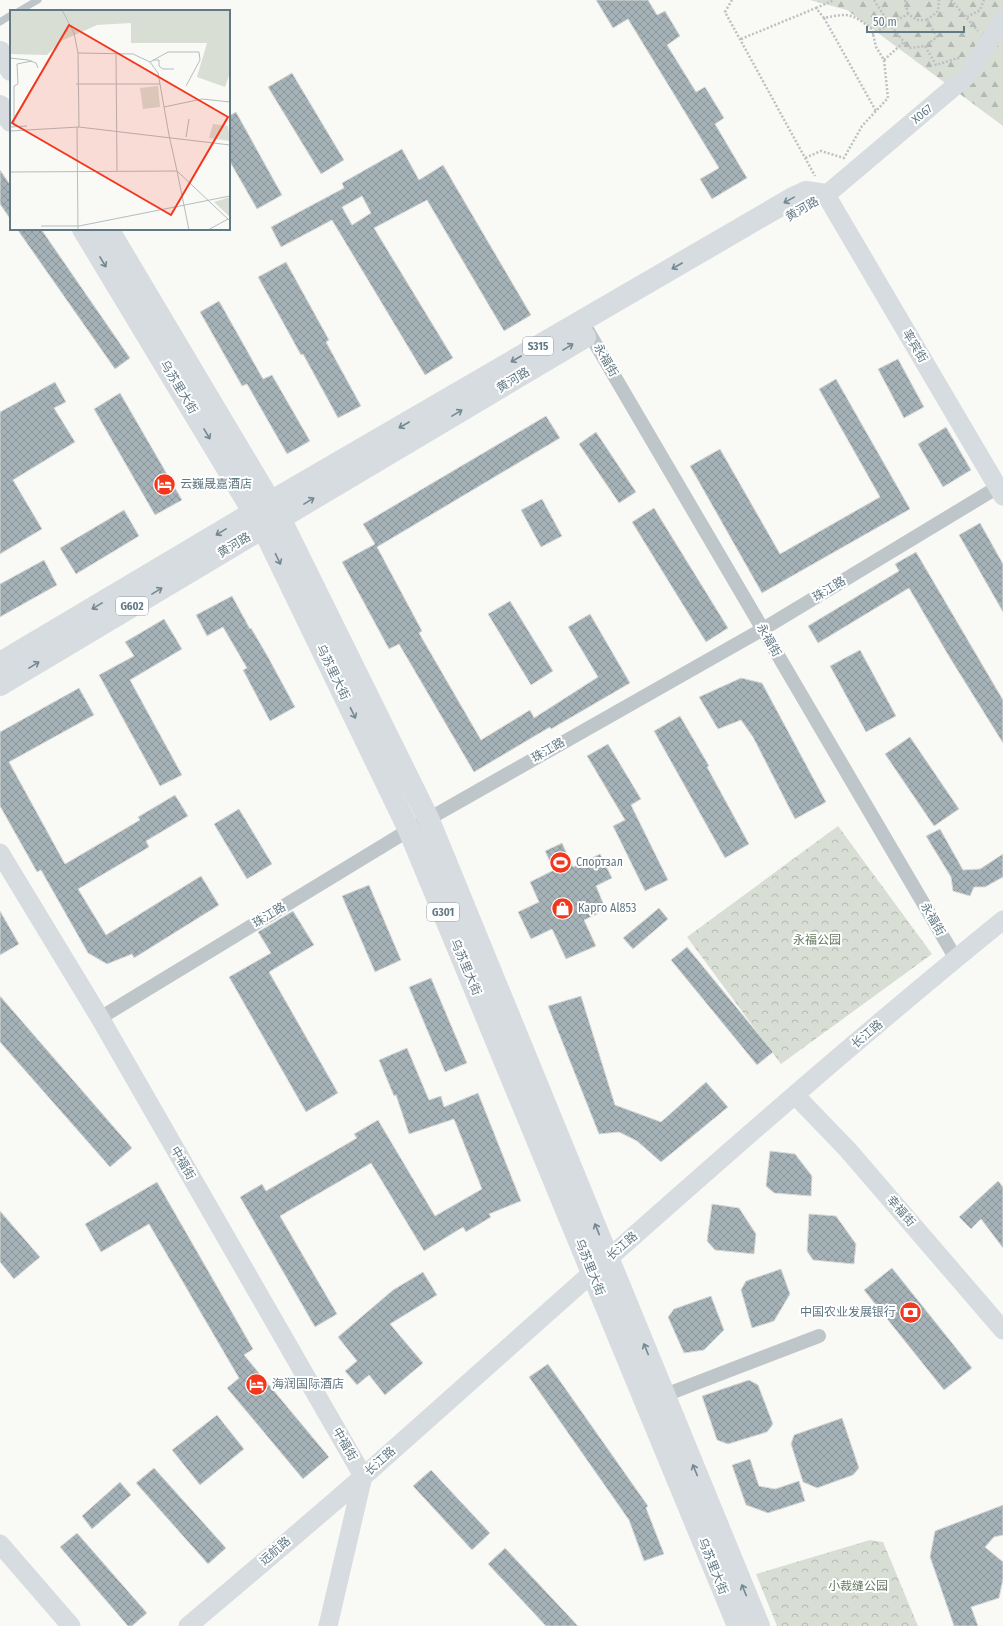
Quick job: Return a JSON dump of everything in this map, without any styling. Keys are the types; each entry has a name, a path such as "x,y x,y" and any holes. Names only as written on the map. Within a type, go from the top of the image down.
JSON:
{"main road":[{"path":"0,52 10,68"},
{"path":"0,106 10,120"},
{"name":"黄河路","path":"0,663 267,515 586,327 793,198 806,192 826,196"},
{"name":"乌苏里大街","path":"84,230 267,515 409,830 738,1626"},
{"name":"乌苏里大街","path":"109,230 267,515 428,818 759,1626"},
{"name":"黄河路","path":"0,685 267,515"}],"street":[{"name":"X067","path":"826,196 968,74 1003,19"},
{"name":"率宾街","path":"826,196 1001,492"},
{"name":"永福街","path":"586,327 956,959"},
{"name":"珠江路","path":"100,1018 428,818 1001,492"},
{"name":"中福街","path":"0,853 100,1018 363,1476"},
{"name":"长江路","path":"328,1626 363,1476 592,1271 795,1095 1003,920"},
{"name":"幸福街","path":"795,1095 848,1150 1003,1330"},
{"path":"665,1395 819,1336"},
{"name":"远航路","path":"188,1626 363,1476"},
{"path":"0,1544 71,1626"}],"lane":[{"path":"21,10 38,0"},
{"path":"0,22 10,16"}],"path":[{"path":"732,0 725,12 826,196"},
{"path":"740,39 834,0"},
{"path":"874,0 890,25 909,48 925,46 937,37 927,20"},
{"path":"904,0 908,14 917,20 927,20 938,11 939,0"},
{"path":"951,0 978,31 975,36"},
{"path":"967,17 980,10 984,0"},
{"path":"816,8 824,18 876,111"},
{"path":"805,158 821,151 844,158 862,126 888,98 884,60 876,47 872,29 856,17 842,14 824,18"},
{"path":"872,34 908,14"},
{"path":"884,60 904,42"},
{"path":"925,46 936,65 958,58 962,54"},
{"path":"958,58 968,74"}],"green space":[{"path":"810,0 1003,0 1003,126 847,10"},
{"name":"永福公园","path":"838,826 932,954 781,1064 687,937"},
{"name":"小裁缝公园","path":"870,1540 883,1542 918,1626 777,1626 756,1574"}],"building":[{"path":"596,0 648,0 657,15 665,11 680,36 667,45 696,92 705,87 724,118 715,124 747,178 712,199 700,179 719,168 628,19 613,28"},
{"path":"292,73 344,160 321,174 268,87"},
{"path":"236,112 282,195 257,209 230,162 230,115"},
{"path":"402,149 419,180 443,165 531,315 504,331 427,200 374,228 453,358 425,375 332,220 281,247 271,227 344,188 342,183","holes":["362,196 371,213 352,225 342,207"]},
{"path":"0,170 10,185 10,219 0,204"},
{"path":"18,230 42,230 130,358 115,369"},
{"path":"286,262 329,340 326,342 361,406 338,418 258,277"},
{"path":"219,301 263,379 272,375 310,441 287,454 247,384 242,386 200,312"},
{"path":"898,359 924,407 904,418 878,369"},
{"path":"836,379 910,509 762,593 690,466 720,449 780,554 880,497 819,389"},
{"path":"55,382 66,402 54,408 75,442 13,480 42,529 0,554 0,412"},
{"path":"120,393 182,500 155,515 94,409"},
{"path":"546,416 560,438 377,547 422,631 419,633 481,740 530,710 534,718 598,677 568,627 590,614 630,683 551,729 550,727 474,772 399,644 389,649 342,562 375,544 363,524"},
{"path":"946,427 971,470 943,487 918,444"},
{"path":"596,432 636,492 619,503 579,444"},
{"path":"542,499 562,536 541,547 521,510"},
{"path":"654,508 728,628 706,642 632,522"},
{"path":"124,510 139,536 76,574 60,548"},
{"path":"980,523 1003,564 1003,612 959,535"},
{"path":"916,552 1003,700 1003,743 950,658 909,588 818,643 808,626 899,571 895,564"},
{"path":"44,560 57,585 0,617 0,584"},
{"path":"232,596 295,707 270,721 243,670 247,668 223,627 207,636 196,615"},
{"path":"510,601 553,671 531,685 488,614"},
{"path":"164,619 182,649 130,680 182,775 160,786 99,675 134,656 125,642"},
{"path":"860,650 896,716 866,732 830,666"},
{"path":"741,678 762,683 826,802 795,819 753,737 741,720 718,729 699,697"},
{"path":"79,688 94,715 9,762 65,864 140,820 138,817 175,795 188,816 146,841 149,847 78,889 106,935 201,876 219,905 134,958 132,954 107,964 88,953 41,870 37,872 0,806 0,732"},
{"path":"680,716 709,766 707,767 749,844 725,858 654,731"},
{"path":"910,737 959,809 934,826 885,754"},
{"path":"608,744 641,799 631,805 668,880 645,891 613,826 625,820 587,756"},
{"path":"239,809 272,864 247,879 214,824"},
{"path":"940,829 963,870 980,869 1003,854 1003,877 985,887 974,887 970,896 953,891 951,877 926,836"},
{"path":"562,843 573,867 600,854 612,878 596,886 606,910 584,920 596,946 566,959 552,929 531,939 518,912 539,902 530,882 554,870 545,851"},
{"path":"369,885 401,960 375,972 342,896"},
{"path":"659,908 668,919 633,949 623,938"},
{"path":"0,911 19,944 0,955"},
{"path":"293,911 314,945 269,972 338,1093 306,1112 229,977 271,953 258,932"},
{"path":"687,947 773,1052 757,1065 671,960"},
{"path":"431,978 467,1063 445,1072 409,987"},
{"path":"0,996 132,1148 110,1167 0,1042"},
{"path":"581,996 615,1105 661,1122 706,1082 728,1107 661,1162 637,1141 619,1132 599,1134 548,1006"},
{"path":"407,1048 429,1100 441,1096 444,1107 478,1093 521,1201 489,1214 491,1217 466,1232 463,1227 424,1251 371,1163 280,1216 337,1314 315,1327 240,1197 262,1184 266,1191 357,1138 354,1134 378,1120 435,1216 482,1189 454,1119 409,1134 396,1095 394,1096 379,1060"},
{"path":"770,1151 795,1154 812,1176 811,1196 774,1193 766,1186"},
{"path":"998,1181 1003,1187 1003,1248 981,1219 971,1229 959,1217"},
{"path":"157,1182 253,1349 244,1355 329,1457 303,1479 227,1388 239,1378 149,1224 101,1252 85,1224"},
{"path":"712,1204 739,1208 756,1234 754,1254 715,1250 707,1241"},
{"path":"0,1211 40,1257 14,1279 0,1262"},
{"path":"809,1214 836,1216 856,1244 854,1264 813,1260 807,1251"},
{"path":"892,1268 972,1368 944,1390 864,1290"},
{"path":"781,1269 790,1294 774,1321 752,1328 741,1290 746,1281"},
{"path":"423,1272 437,1295 390,1324 423,1363 385,1395 369,1375 357,1385 345,1371 357,1361 338,1337 393,1290"},
{"path":"711,1296 724,1330 704,1350 684,1353 668,1317 674,1309"},
{"path":"548,1364 648,1506 646,1508 664,1554 644,1561 629,1520 529,1377"},
{"path":"749,1380 758,1385 773,1424 767,1432 728,1444 717,1440 702,1396"},
{"path":"217,1415 244,1449 200,1485 172,1450"},
{"path":"842,1418 859,1468 853,1475 817,1488 803,1482 791,1444 794,1435"},
{"path":"750,1459 759,1486 775,1489 799,1481 805,1501 768,1513 746,1505 732,1465"},
{"path":"154,1468 226,1548 208,1564 136,1483"},
{"path":"431,1470 490,1533 472,1550 413,1486"},
{"path":"120,1482 131,1495 92,1529 82,1516"},
{"path":"1003,1505 1003,1535 994,1537 985,1547 1003,1562 1003,1579 999,1598 971,1607 978,1626 954,1626 930,1557 935,1531"},
{"path":"77,1533 147,1613 132,1626 128,1626 60,1547"},
{"path":"505,1548 578,1626 546,1626 488,1564"}],"place":[{"name":"云巍晟嘉酒店","path":"164,484"},
{"name":"Спортзал","path":"560,862"},
{"name":"Карго Al853","path":"562,908"},
{"name":"中国农业发展银行","path":"911,1312"},
{"name":"海润国际酒店","path":"257,1384"}]}
